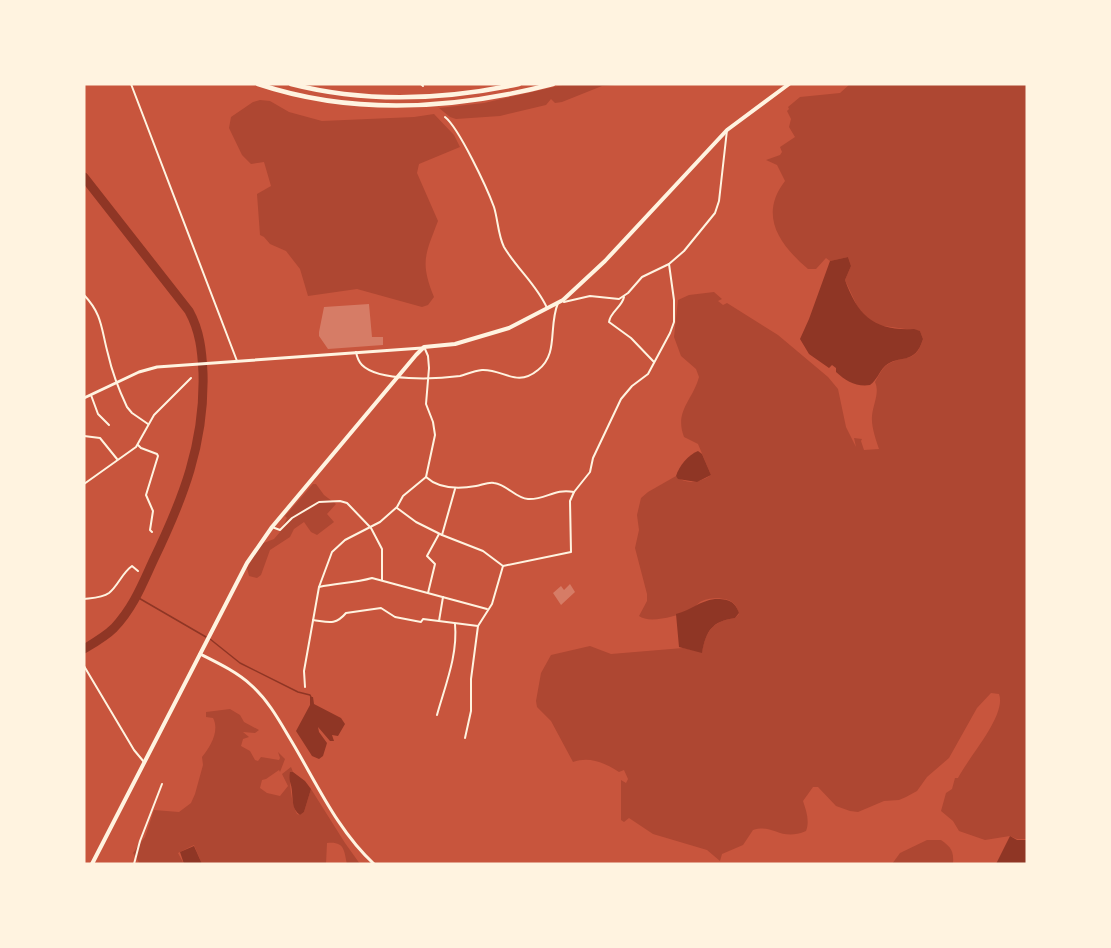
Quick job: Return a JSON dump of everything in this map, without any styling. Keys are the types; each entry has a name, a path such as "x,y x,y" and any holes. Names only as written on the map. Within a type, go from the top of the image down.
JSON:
{"highway":[{"path":"258,84 326,100 387,105 430,104 487,98 553,84"},
{"path":"291,84 356,95 417,97 519,84"}],"main road":[{"path":"92,864 247,563 272,527 424,348 455,344 492,335 561,302 605,261 727,130 789,84"}],"street":[{"path":"131,84 237,361"},
{"path":"445,117 460,138 494,206 505,248 548,309"},
{"path":"356,352 360,363 369,370 399,376 428,379 484,370 514,378 524,378 534,373 550,356 553,320 561,302 590,296 616,300 624,296 642,277 669,264 684,251 715,213 719,201 727,130"},
{"path":"397,507 416,522 483,551 503,566 571,552 570,501 574,492 590,472 593,458 621,399 648,374 674,322 674,300 669,264"},
{"path":"84,295 93,304 100,318 117,382 132,413 148,424"},
{"path":"624,296 609,322 631,338 654,362"},
{"path":"84,398 138,372 157,367 424,348 428,356 426,404 435,435 426,477 403,496 397,507 371,528 339,545 332,552 319,587 304,671 305,687"},
{"path":"84,484 137,445 154,415 190,378"},
{"path":"91,394 98,414 109,425"},
{"path":"84,436 100,438 117,459"},
{"path":"137,445 158,456 146,495 153,511 150,530 152,532"},
{"path":"426,477 434,484 456,488 494,483 505,486 520,498 530,500 560,490 574,492"},
{"path":"428,593 435,564 427,556 441,534 456,488"},
{"path":"272,527 280,530 292,518 318,502 340,501 352,507 371,528 382,549 382,580"},
{"path":"84,599 110,593 125,571 132,566 138,571"},
{"path":"465,738 471,711 471,679 478,626 492,604 503,566"},
{"path":"319,587 340,582 356,583 372,578 488,609"},
{"path":"439,621 438,614 443,597"},
{"path":"313,620 336,622 346,613 381,608 395,617 421,622 423,619 478,626"},
{"path":"437,715 454,652 455,624"},
{"path":"200,654 236,674 263,697 287,733 337,819 358,849 374,864"},
{"path":"84,666 134,750 144,762"},
{"path":"134,864 140,841 162,784"}],"shaded area":[{"path":"567,84 628,84 602,86 562,102 555,103 551,99 546,105 500,116 456,119 439,108 484,103"},
{"path":"850,84 1027,84 1027,839 1010,836 985,840 959,831 953,821 941,811 946,793 952,789 955,778 958,778 992,725 1000,703 999,694 991,693 977,708 949,758 927,777 917,791 899,800 884,801 858,812 836,806 818,787 813,787 803,801 808,819 806,831 797,834 783,834 760,828 753,830 743,845 722,854 720,861 707,850 653,834 629,818 624,822 621,820 621,780 626,783 628,779 624,770 619,772 603,763 591,760 573,762 551,721 537,707 536,701 541,673 551,655 590,646 611,654 683,648 702,652 711,629 739,614 732,602 713,598 704,600 690,610 670,617 649,619 639,616 647,601 635,548 639,530 637,515 641,498 676,476 684,481 693,482 711,475 698,444 684,437 682,428 683,413 699,377 696,369 681,356 674,337 678,300 689,295 714,292 722,299 718,301 723,305 727,303 778,335 828,377 838,389 846,427 856,447 854,438 862,439 864,450 879,449 872,420 877,394 875,382 888,364 910,357 917,352 923,339 920,331 877,325 868,319 858,308 845,280 851,266 848,257 830,261 826,258 816,269 808,269 798,260 781,240 773,218 773,206 785,181 777,165 766,160 780,155 782,152 780,147 795,137 789,127 791,119 787,111 788,107 800,97 840,93"},
{"path":"270,101 289,112 322,121 434,114 454,135 460,147 419,164 417,173 438,221 426,259 427,275 434,297 428,305 422,307 357,289 308,296 300,269 286,251 270,244 260,235 257,194 271,186 264,162 251,164 242,155 229,128 231,117 253,102"},
{"path":"848,257 851,266 845,280 862,312 878,324 920,331 923,339 916,353 885,366 870,385 852,383 844,378 836,372 836,368 832,365 829,368 809,354 800,339 830,261"},
{"path":"698,451 702,454 711,475 697,482 678,479 676,476 682,465"},
{"path":"313,484 316,484 324,495 336,504 327,514 334,522 317,535 311,532 304,522 294,529 290,537 270,550 261,575 257,578 249,576 247,568 261,544 274,539 287,518 285,516"},
{"path":"715,599 730,601 739,613 735,618 727,619 711,628 702,653 679,647 676,614"},
{"path":"310,697 313,697 314,704 341,718 345,724 338,736 332,735 334,741 330,741 318,727 327,743 323,756 319,759 312,756 296,731 310,705"},
{"path":"230,709 240,715 244,722 259,730 255,733 243,732 249,737 243,739 241,746 250,751 255,760 258,761 261,757 279,760 278,752 285,759 280,772 279,770 262,780 260,788 267,793 280,796 288,786 282,774 291,767 293,772 290,772 290,788 297,814 304,812 311,789 360,864 347,864 343,848 337,844 327,843 326,864 202,864 194,845 178,853 184,864 140,864 133,853 145,837 154,810 179,812 191,803 195,794 203,765 202,757 215,733 213,718 206,717 206,712"},
{"path":"290,772 305,781 311,789 304,812 300,815 293,805"},
{"path":"1010,836 1017,840 1027,840 1027,864 996,864"},
{"path":"927,840 941,840 947,845 953,856 953,864 892,864 900,853"},
{"path":"194,846 202,864 184,864 180,852"}],"building":[{"path":"369,304 372,337 383,337 383,345 328,349 319,336 324,307"},
{"path":"570,584 575,592 561,605 553,593 561,586 564,590"}],"waterway":[{"path":"84,177 189,311 200,341 203,373 203,399 196,447 174,515 127,612 111,631 84,649"},
{"path":"137,597 206,637"},
{"path":"210,639 240,663 311,697"}]}
